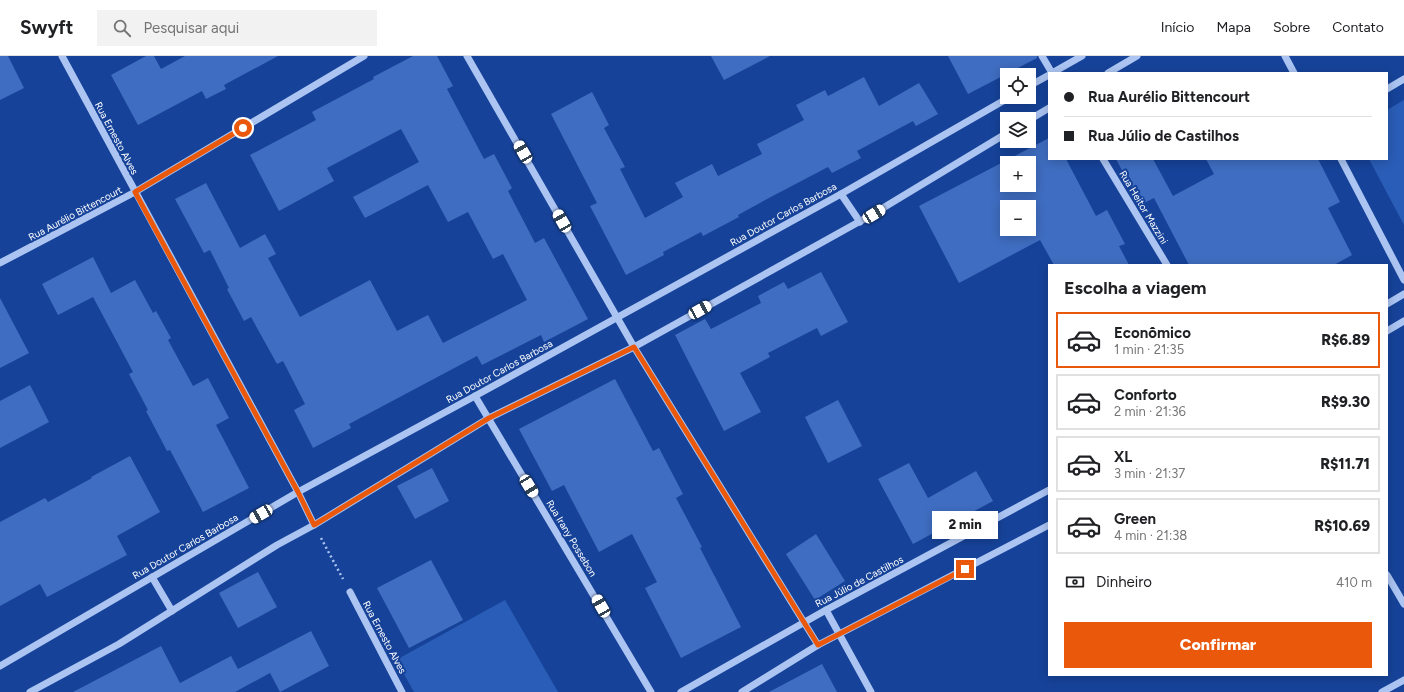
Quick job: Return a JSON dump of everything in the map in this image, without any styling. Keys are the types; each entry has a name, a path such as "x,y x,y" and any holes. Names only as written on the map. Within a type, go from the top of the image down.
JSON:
{"street":[{"name":"Rua Ernesto Alves","path":"62,56 298,492 314,525"},
{"name":"Rua Aurélio Bittencourt","path":"0,263 135,192 364,56"},
{"path":"467,56 634,347 818,645"},
{"path":"1042,56 1051,72"},
{"path":"1054,72 1082,56"},
{"path":"1110,72 1137,56"},
{"path":"1285,56 1293,72"},
{"path":"1036,82 1048,76"},
{"path":"1388,88 1404,79"},
{"name":"Rua Doutor Carlos Barbosa","path":"0,666 298,492 842,194 1000,103"},
{"path":"1036,116 1048,109"},
{"path":"30,692 119,644 277,545 314,525 489,418 634,347 860,222 1000,137"},
{"name":"Rua Heitor Mazzini","path":"1104,160 1166,264"},
{"path":"1342,160 1404,280"},
{"path":"842,194 860,222"},
{"path":"1388,303 1404,294"},
{"path":"1388,330 1404,321"},
{"name":"Rua Irany Possebon","path":"475,396 651,692"},
{"name":"Rua Júlio de Castilhos","path":"681,692 826,610 1048,491"},
{"path":"742,692 818,645 840,635 1048,526"},
{"path":"152,577 172,611"},
{"path":"1388,577 1404,604"},
{"name":"Rua Ernesto Alves","path":"350,592 402,692"},
{"path":"826,610 871,692"},
{"path":"1382,692 1404,680"}],"path":[{"path":"314,525 350,592"}],"shaded area":[{"path":"1404,100 1404,225 1370,160 1388,160 1388,109"},
{"path":"505,600 558,692 414,692 396,660"}],"building":[{"path":"0,56 8,56 24,88 0,100"},
{"path":"146,56 154,56 161,69 185,56 278,56 224,85 226,89 206,99 202,91 138,125 111,75"},
{"path":"413,56 437,56 453,86 447,89 484,159 494,154 512,188 508,191 535,243 544,238 588,319 544,342 541,335 482,365 477,356 349,424 351,428 313,448 294,410 305,404 283,361 277,364 251,317 244,321 227,289 229,288 210,250 204,253 175,199 206,183 240,248 265,234 276,254 268,258 300,317 370,280 397,331 428,315 443,343 527,300 503,254 493,259 468,212 448,222 428,185 365,218 353,197 419,162 401,129 327,168 334,181 279,211 250,155 316,120 312,112 374,79 373,77"},
{"path":"711,56 770,56 724,80"},
{"path":"948,56 1037,56 1037,58 1018,68 1000,68 1000,77 968,94"},
{"path":"864,77 879,106 919,83 938,114 916,126 913,121 857,151 861,158 832,173 828,167 738,215 739,217 703,236 701,232 663,252 664,255 626,275 590,206 597,203 551,114 592,92 609,125 604,128 625,167 620,169 645,218 683,197 675,183 712,164 718,176 762,154 757,144 804,120 796,105 825,90 828,96"},
{"path":"1048,139 1048,160 1067,160 1096,216 1107,210 1125,244 1119,246 1128,264 1053,264 1040,240 959,283 919,206 1000,164 1000,192 1036,192 1036,156 1015,156 1030,148 1036,148 1036,145"},
{"path":"1117,160 1154,160 1173,196 1214,174 1207,160 1319,160 1340,202 1328,208 1352,255 1336,264 1188,264 1154,198 1140,205"},
{"path":"93,257 111,293 135,280 153,313 156,311 171,338 168,340 193,386 208,378 229,418 216,425 249,488 203,512 170,450 167,451 146,411 148,410 129,374 133,372 93,297 58,315 42,284"},
{"path":"821,272 848,322 821,336 817,328 768,353 770,357 740,373 761,412 724,431 675,335 705,319 711,329 761,303 758,296 784,282 788,289"},
{"path":"0,298 29,353 0,368"},
{"path":"615,379 653,451 659,448 683,494 676,498 741,627 681,658 645,588 657,582 632,534 599,552 564,485 552,491 519,429"},
{"path":"30,385 49,422 0,448 0,401"},
{"path":"838,400 862,446 828,463 805,417"},
{"path":"130,456 160,512 117,536 127,555 47,597 40,584 0,606 0,522 45,498 48,502"},
{"path":"909,463 928,498 976,471 993,501 913,544 878,479"},
{"path":"432,468 449,501 415,519 397,486"},
{"path":"816,534 845,581 815,600 786,554"},
{"path":"431,560 463,620 409,648 377,588"},
{"path":"258,572 277,607 238,628 219,593"},
{"path":"311,631 329,666 280,692 270,673 235,692 73,692 161,646 180,683 231,656 238,669"},
{"path":"822,664 837,692 769,692"}],"route":[{"path":"243,128 135,192 298,492 314,525 489,418 634,347 818,645 840,635 965,569"}]}
